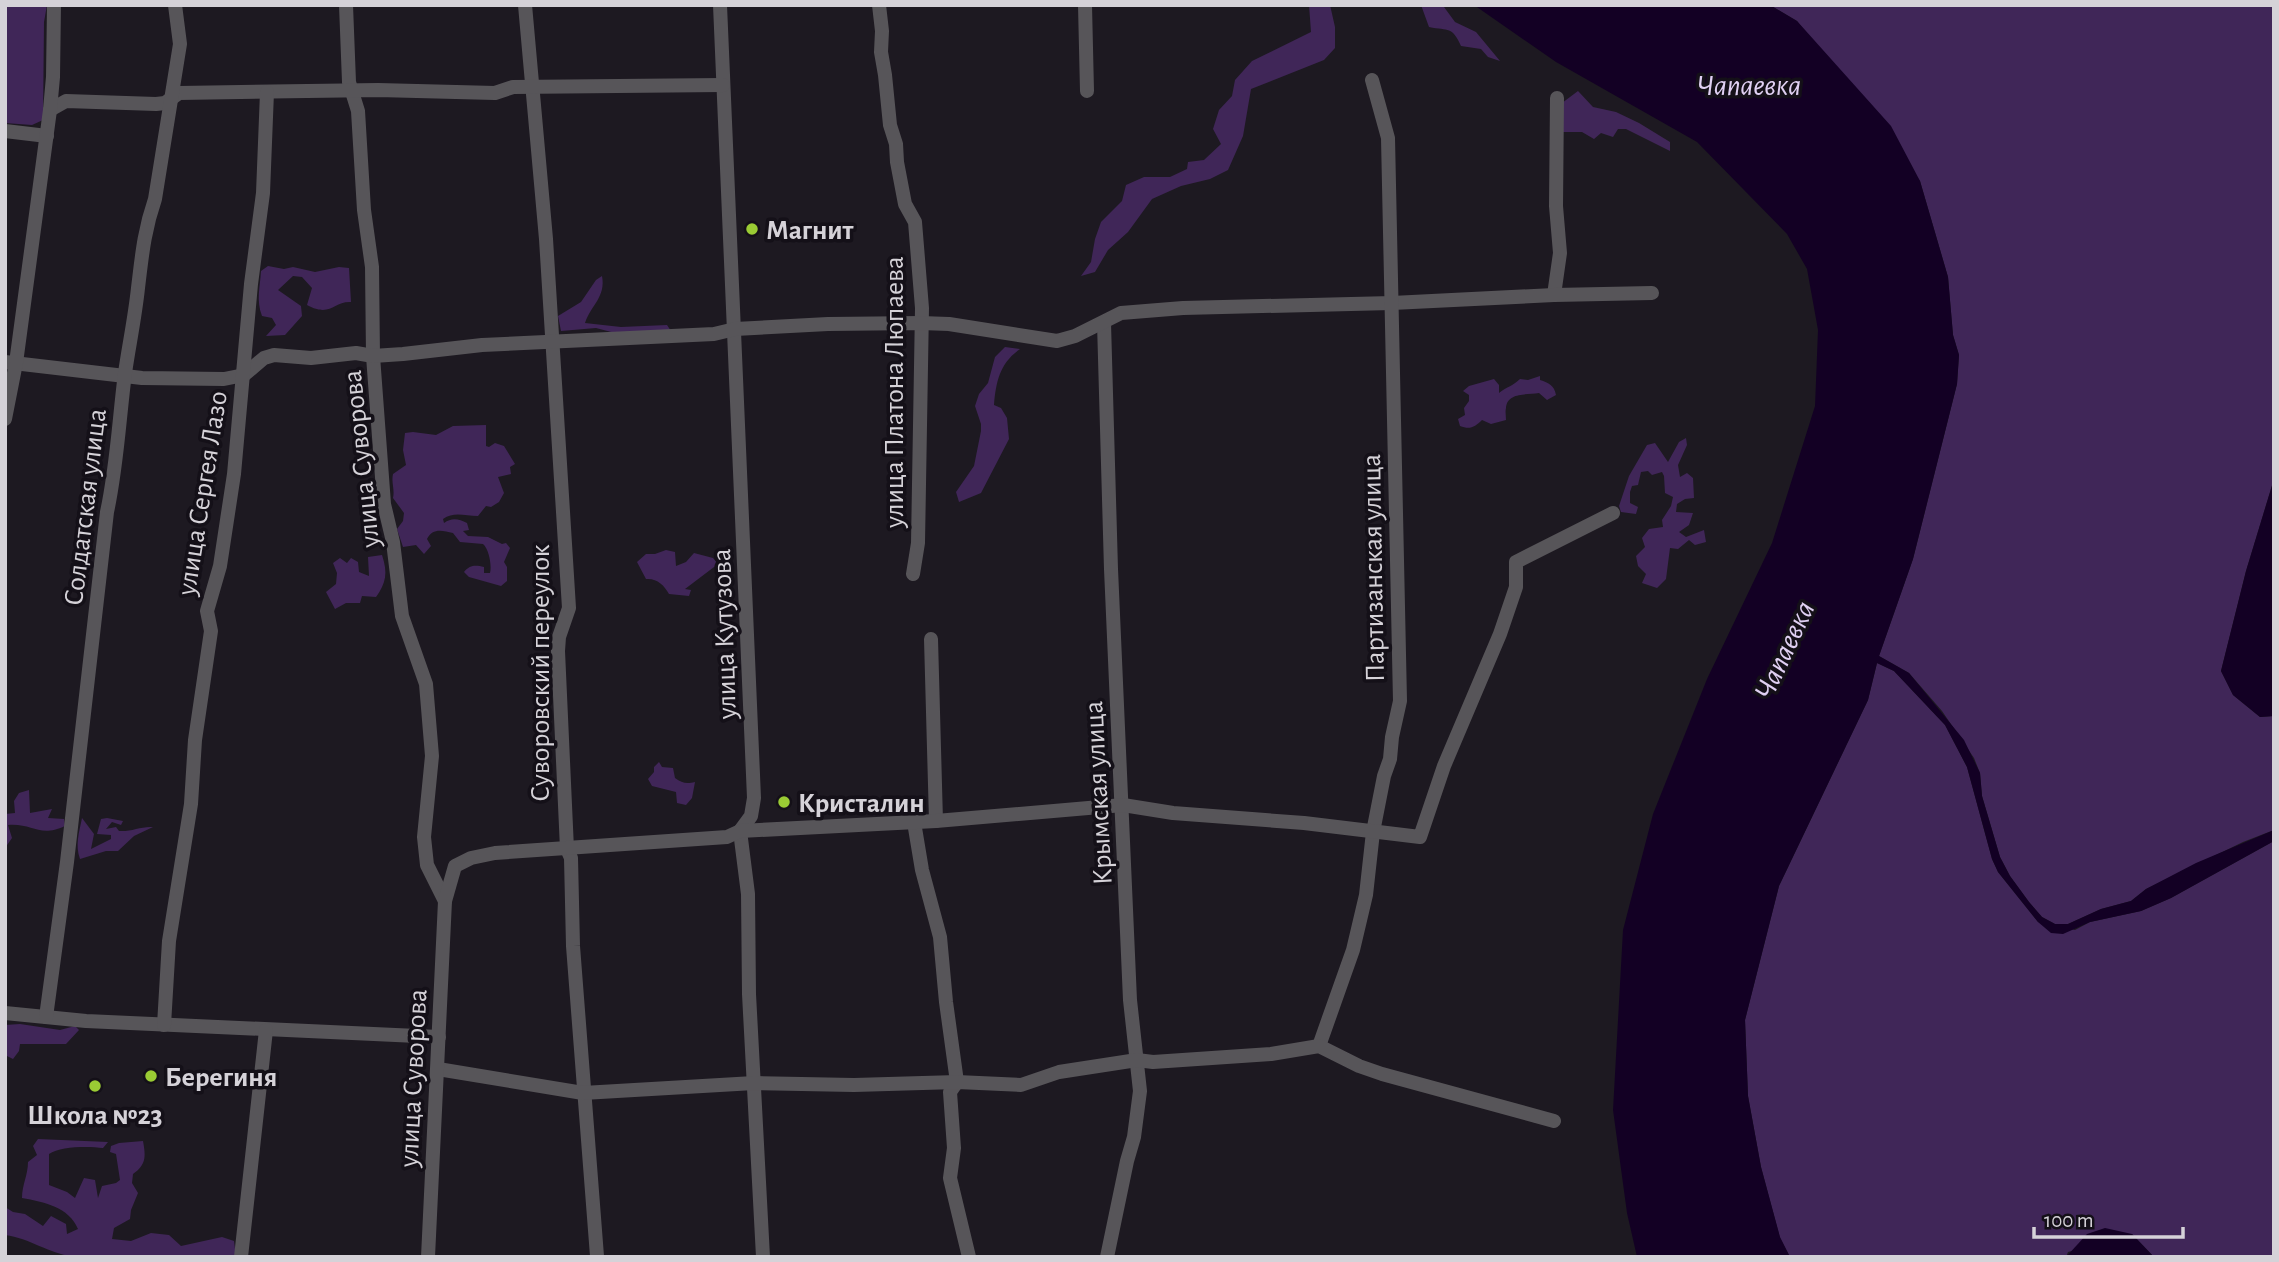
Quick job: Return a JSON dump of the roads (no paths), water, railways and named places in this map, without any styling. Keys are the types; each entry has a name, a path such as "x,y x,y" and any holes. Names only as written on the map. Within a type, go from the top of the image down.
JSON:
{"street":[{"path":"5,419 10,363 47,136 53,77 54,5"},
{"name":"Солдатская улица","path":"46,1017 143,239 155,199 180,44 175,5"},
{"name":"улица Суворова","path":"346,5 351,91 358,111 364,210 372,267 373,356 384,504 393,542 402,616 426,684 432,756 424,837 427,864 445,901"},
{"name":"Суворовский переулок","path":"525,5 554,341 569,608 559,637 558,651 567,849 571,858 573,946 597,1256"},
{"name":"улица Кутузова","path":"720,5 754,798 751,816 740,831"},
{"name":"улица Платона Люпаева","path":"879,5 881,52 886,75 890,125 896,144 905,204 915,222 922,308 918,543 913,574"},
{"path":"1085,5 1087,91"},
{"name":"Партизанская улица","path":"1320,1046 1353,950 1366,895 1373,832 1400,701 1388,138 1372,80"},
{"path":"50,110 66,101 165,103 179,93 495,93 513,87 723,85"},
{"name":"улица Сергея Лазо","path":"164,1025 169,942 191,804 195,740 211,631 207,611 220,566 234,474 262,192 267,92"},
{"path":"1554,295 1560,253 1556,206 1557,98"},
{"path":"5,131 47,136"},
{"path":"10,363 185,380 224,379 244,375 264,358 274,355 311,358 356,353 373,356 482,345 714,334 735,329 828,324 949,324 1056,341 1075,336 1121,313 1183,308 1652,293"},
{"name":"Крымская улица","path":"1104,323 1111,569 1130,1000 1140,1091 1134,1138 1107,1257"},
{"path":"567,849 727,837 740,831 936,821 1122,805 1173,813 1304,823 1420,838 1444,765 1500,634 1516,587 1516,562 1613,513"},
{"path":"931,639 936,821"},
{"path":"914,822 922,870 940,937 957,1082 950,1092 954,1148 950,1178 969,1257"},
{"path":"740,831 748,894 748,993 763,1257"},
{"name":"улица Суворова","path":"428,1257 445,901 455,866 471,858 495,853 567,849"},
{"path":"5,1013 164,1025 439,1037"},
{"path":"241,1257 266,1030"},
{"path":"438,1069 583,1093 754,1083 855,1085 957,1082 1021,1085 1059,1072 1137,1060 1153,1062 1271,1054 1320,1046 1359,1066 1382,1074 1554,1121"}],"water":[{"name":"Чапаевка","path":"1474,5 1770,5 1797,21 1891,126 1920,181 1948,277 1953,335 1959,355 1957,384 1913,559 1879,656 1909,673 1964,740 1980,773 1982,796 2000,857 2010,876 2042,917 2055,924 2068,924 2101,909 2131,901 2146,889 2196,863 2274,830 2274,841 2171,898 2141,911 2090,922 2063,934 2051,933 2038,922 1998,872 1967,767 1945,725 1894,671 1877,663 1868,700 1779,886 1745,1020 1748,1096 1761,1167 1780,1237 1790,1257 1637,1257 1627,1213 1613,1110 1623,930 1653,814 1707,679 1772,543 1815,406 1818,330 1807,269 1787,234 1697,142 1556,62"},
{"path":"2274,479 2274,716 2260,717 2233,695 2221,671 2246,571"},
{"path":"2105,1228 2132,1234 2154,1257 2066,1257 2087,1234"}],"place":[{"name":"Магнит","path":"752,229"},
{"name":"Кристалин","path":"784,802"},
{"name":"Берегиня","path":"151,1076"},
{"name":"Школа №23","path":"95,1086"}]}
